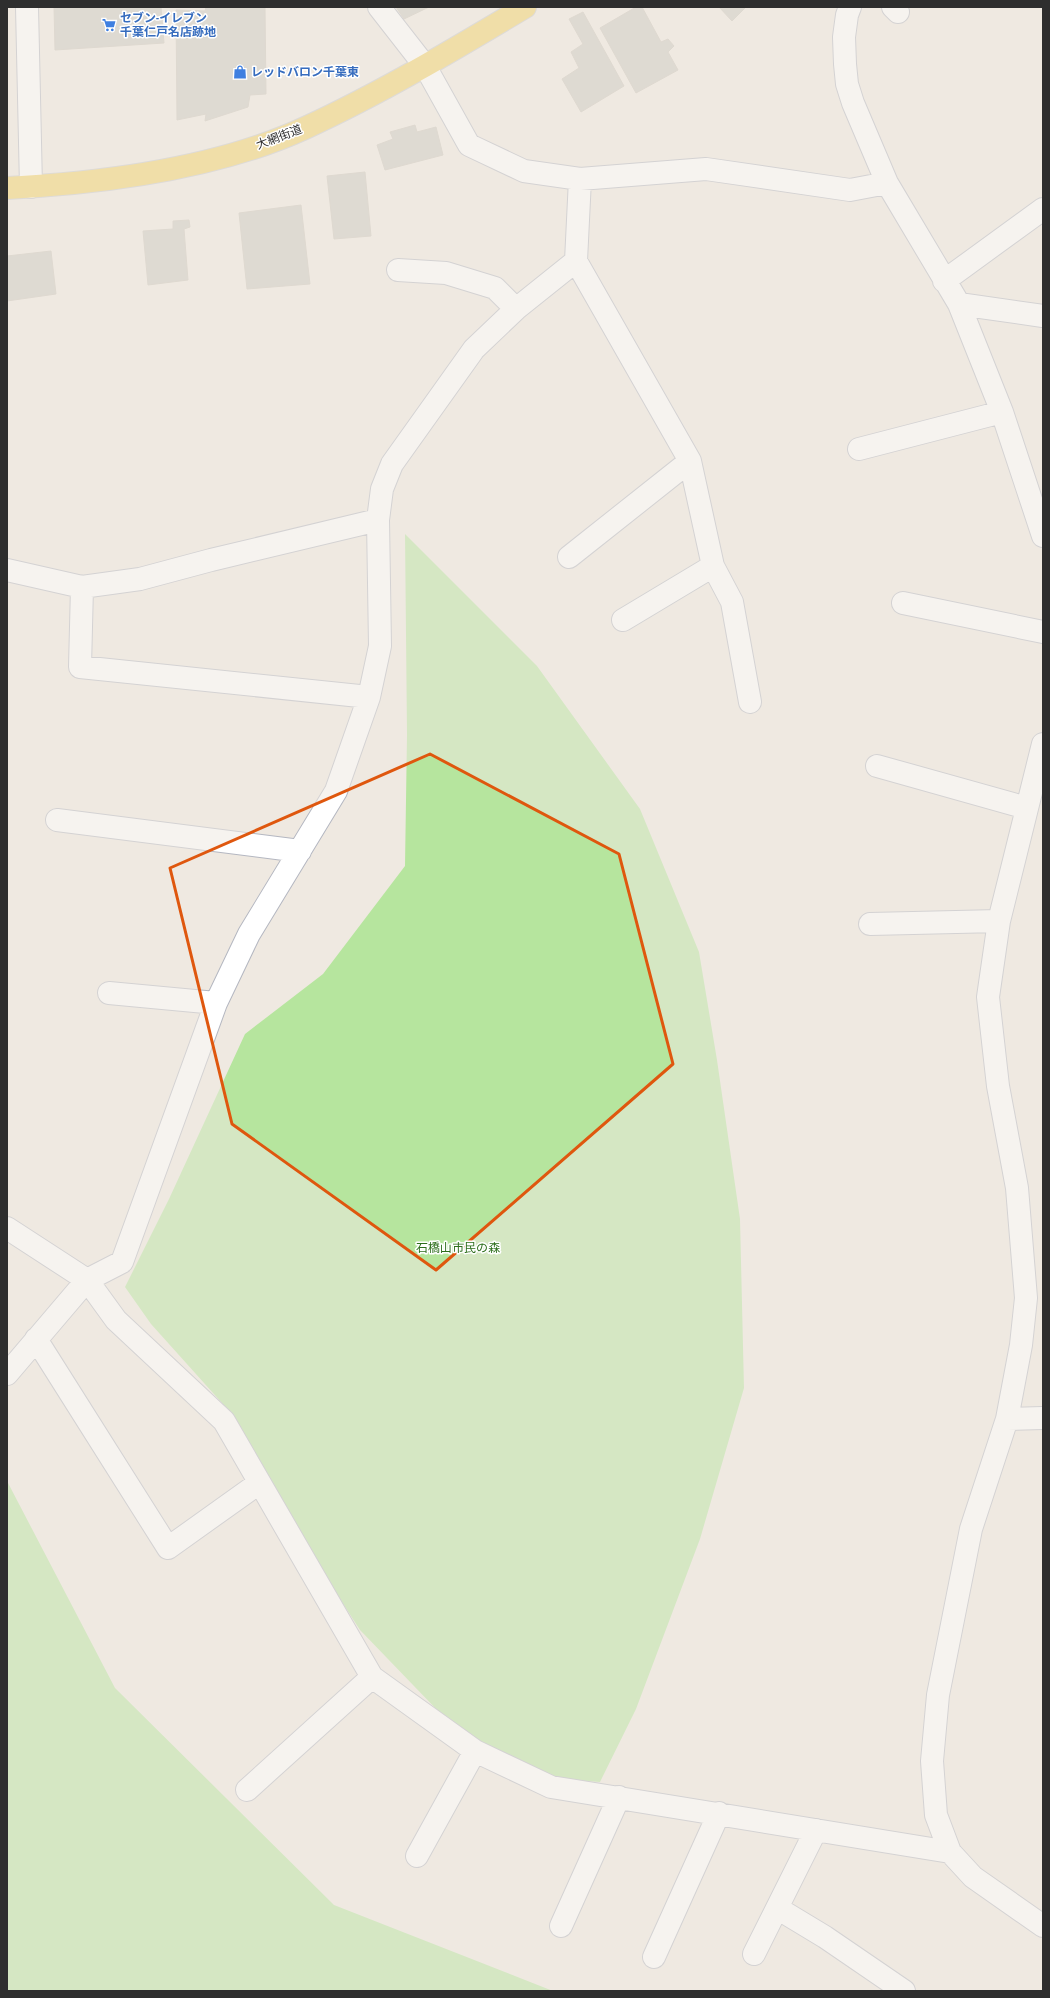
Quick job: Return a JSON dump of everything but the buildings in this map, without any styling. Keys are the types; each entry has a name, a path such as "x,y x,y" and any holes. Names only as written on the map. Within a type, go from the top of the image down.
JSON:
{"main road":[{"name":"大網街道","path":"7,188 109,180 189,165 250,149 304,128 425,66 525,7"}],"street":[{"path":"27,7 31,187"},
{"path":"379,7 425,66 469,145 524,171 580,179 706,170 850,190 887,183"},
{"path":"850,7 847,15 844,37 847,84 853,103 887,183 959,304 1002,412 1043,536"},
{"path":"580,179 576,261 690,461 713,566 732,602 750,702"},
{"path":"944,281 1043,209"},
{"path":"7,1374 86,1280 122,1262 216,1003 249,934 336,791 368,697 380,646 378,520 382,490 392,464 474,349 516,309 576,261"},
{"path":"398,270 446,273 495,288 516,309"},
{"path":"959,304 1043,316"},
{"path":"859,449 1002,412"},
{"path":"569,557 690,461"},
{"path":"7,570 82,587 140,579 211,560 378,520"},
{"path":"623,620 713,566"},
{"path":"82,587 80,667 368,697"},
{"path":"903,602 1043,632"},
{"path":"1043,744 999,921 988,997 998,1086 1017,1188 1026,1298 1021,1345 1007,1419 971,1529 938,1695 932,1760 936,1815 950,1852 973,1877 1043,1926"},
{"path":"877,766 1027,808"},
{"path":"57,820 300,851"},
{"path":"870,924 999,921"},
{"path":"109,993 216,1003"},
{"path":"7,1228 86,1280 116,1320 224,1421 372,1677 475,1751 551,1787 719,1813 950,1852"},
{"path":"36,1339 168,1548 259,1483"},
{"path":"1007,1419 1043,1418"},
{"path":"247,1790 372,1677"},
{"path":"417,1856 475,1751"},
{"path":"560,1926 620,1797"},
{"path":"654,1958 719,1813"},
{"path":"754,1954 816,1830"},
{"path":"777,1908 825,1937 904,1991"}],"highlighted area":[{"path":"430,754 619,854 673,1064 436,1270 232,1124 170,868"}],"green space":[{"name":"石橋山市民の森","path":"405,534 537,666 640,809 699,952 717,1060 740,1219 744,1388 700,1539 636,1709 600,1782 532,1777 440,1713 360,1630 318,1565 222,1403 151,1324 125,1287 169,1199 245,1034 323,974 405,866 407,735"},
{"path":"7,1481 115,1688 334,1905 553,1991 7,1991"}],"place":[{"name":"セブン-イレブン 千葉仁戸名店跡地","path":"109,25"},
{"name":"レッドバロン千葉東","path":"240,72"}]}
